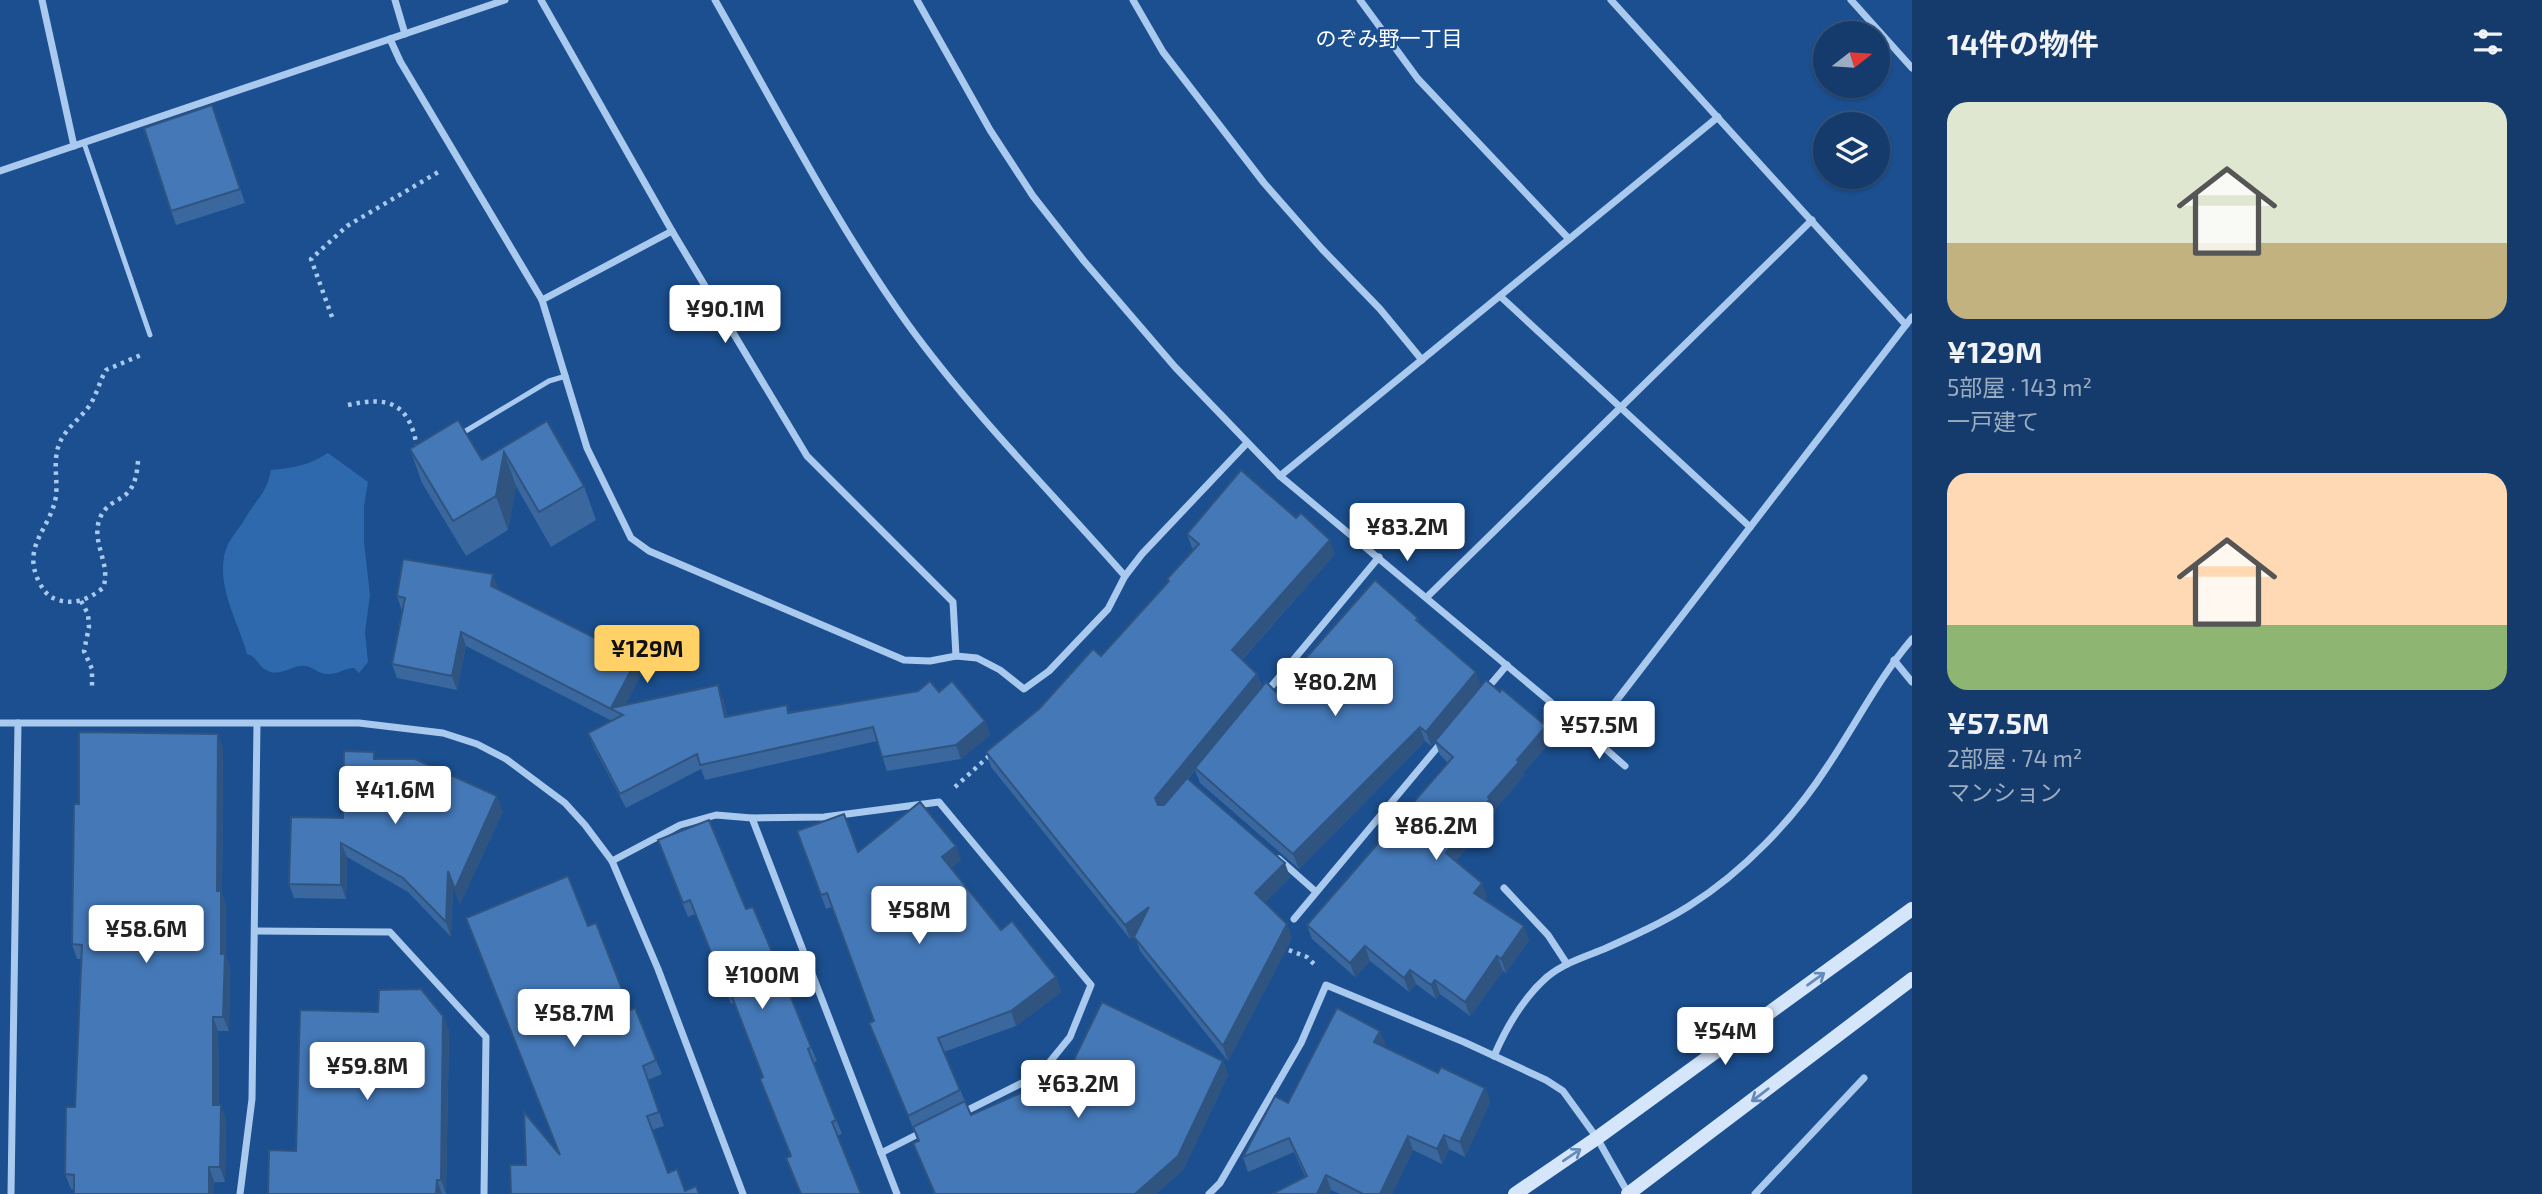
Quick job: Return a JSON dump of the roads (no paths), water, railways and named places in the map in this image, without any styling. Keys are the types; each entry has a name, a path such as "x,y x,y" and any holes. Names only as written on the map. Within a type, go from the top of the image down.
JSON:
{"street":[{"path":"42,0 74,146"},
{"path":"395,0 405,34"},
{"path":"0,171 505,0"},
{"path":"541,0 672,231 807,456 953,602 956,656"},
{"path":"715,0 805,159 907,323 964,395 1125,576"},
{"path":"917,0 990,130 1033,196 1084,261 1175,367 1280,476 1625,766"},
{"path":"1133,0 1163,52 1264,183 1380,309 1422,360"},
{"path":"1360,0 1418,79 1569,239"},
{"path":"1611,0 1906,325"},
{"path":"1851,0 1912,68"},
{"path":"390,39 400,61 542,300 587,448 631,538 649,551 904,660 929,661 956,656 976,658 1000,670 1024,689 1049,671 1108,609 1125,576 1142,554 1247,443"},
{"path":"1280,476 1718,117"},
{"path":"1427,597 1812,220"},
{"path":"542,300 672,231"},
{"path":"1500,296 1750,527"},
{"path":"1590,735 1912,317"},
{"path":"1263,697 1379,557"},
{"path":"1494,1056 1504,1031 1546,978 1567,964 1644,930 1690,905 1736,870 1800,805 1825,771 1874,689 1912,639"},
{"path":"1895,660 1912,682"},
{"path":"1481,696 1507,665"},
{"path":"0,723 359,723 443,733 477,744 506,759 565,803 612,861 658,969 743,1194"},
{"path":"11,1194 18,723"},
{"path":"240,1194 252,1100 257,724"},
{"path":"1294,919 1446,737"},
{"path":"612,861 680,825 716,815 752,818 824,817 939,802 1091,985 1070,1037 1040,1074 954,1116"},
{"path":"752,818 897,1194"},
{"path":"1274,855 1315,891"},
{"path":"1504,888 1541,926 1567,964"},
{"path":"1515,1194 1597,1138 1912,909"},
{"path":"255,931 390,932 486,1037 484,1194"},
{"path":"1209,1194 1220,1183 1301,1043 1326,985 1494,1056 1546,1080 1563,1091 1597,1138 1628,1194 1911,981"},
{"path":"1755,1194 1864,1078"},
{"path":"881,1153 930,1129"}],"lane":[{"path":"84,144 150,335"},
{"path":"446,443 549,381 566,376"}],"district":[{"name":"のぞみ野一丁目","path":"1389,37"}]}
